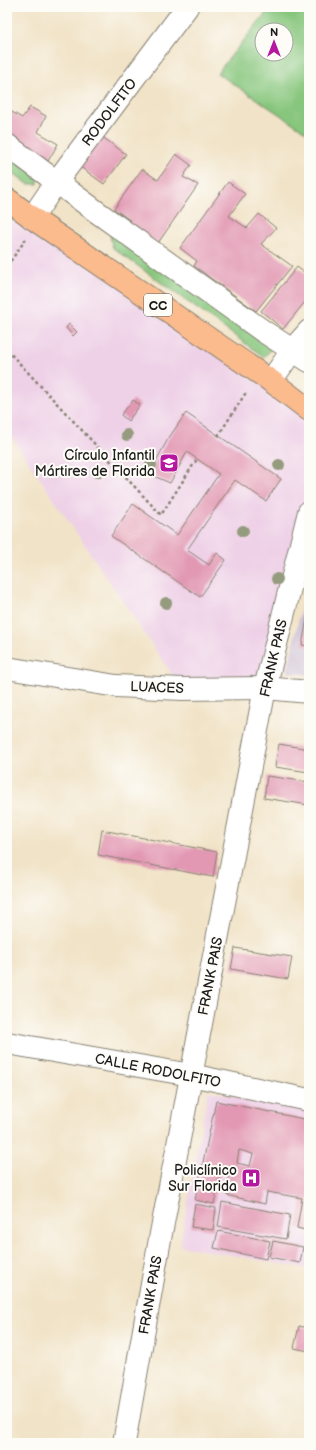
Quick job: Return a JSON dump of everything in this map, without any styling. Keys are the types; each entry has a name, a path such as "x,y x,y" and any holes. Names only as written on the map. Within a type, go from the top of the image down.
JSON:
{"highway":[{"name":"CC","path":"7,199 35,220 264,377 309,410"}],"street":[{"name":"RODOLFITO","path":"35,220 57,181 187,7"},
{"path":"7,145 250,322 301,355"},
{"path":"264,377 301,355 309,331"},
{"name":"FRANK PAIS","path":"124,1443 191,1075 265,688 309,512"},
{"name":"LUACES","path":"7,668 116,686 182,689 265,688 309,692"},
{"name":"CALLE RODOLFITO","path":"7,1042 191,1075 309,1100"}],"path":[{"path":"7,266 35,220"},
{"path":"7,350 161,515 197,459"},
{"path":"218,436 264,377"}],"shaded area":[{"name":"Círculo Infantil Mártires de Florida","path":"19,208 309,410 309,516 265,688 182,689 7,430 7,224"},
{"path":"309,574 309,675 287,672"},
{"name":"Policlínico Sur Florida","path":"208,1091 309,1110 309,1269 180,1246"}],"green space":[{"path":"271,7 309,7 309,134 217,73 254,28 254,62 294,62 294,22 259,22"},
{"path":"7,154 38,177 38,184 28,184 7,168"},
{"path":"115,234 271,349 264,357 113,248 110,236"}],"building":[{"path":"7,93 12,97 7,107"},
{"path":"30,107 46,116 38,132 58,144 48,161 7,132 7,109 22,118"},
{"path":"101,136 126,154 104,184 79,166"},
{"path":"176,154 191,165 183,177 198,185 158,243 127,223 130,220 114,209 142,169 158,180"},
{"path":"228,182 245,194 229,216 247,228 259,214 276,228 261,244 292,266 256,311 194,266 197,261 180,248"},
{"path":"297,267 309,276 309,297 283,329 261,311"},
{"path":"69,324 77,332 73,336 66,328"},
{"path":"133,400 140,405 128,421 121,415"},
{"path":"186,413 281,479 266,501 235,480 187,550 209,565 217,553 226,560 200,597 111,536 133,504 177,535 219,474 187,452 170,483 149,474 168,439"},
{"path":"309,613 309,646 302,645"},
{"path":"279,744 309,749 309,772 275,767"},
{"path":"267,776 309,782 309,805 264,798"},
{"path":"102,830 217,852 213,877 98,855"},
{"path":"235,948 292,957 288,979 231,969"},
{"path":"216,1101 309,1120 307,1140 309,1141 309,1231 297,1228 302,1198 267,1192 265,1204 226,1195 229,1176 220,1174 214,1204 195,1200","holes":["239,1150 253,1154 250,1166 237,1163"]},
{"path":"222,1202 290,1215 286,1239 218,1227"},
{"path":"195,1204 216,1208 213,1230 191,1227"},
{"path":"218,1231 270,1241 266,1259 214,1248"},
{"path":"273,1241 303,1247 300,1263 269,1257"},
{"path":"299,1326 309,1328 309,1351 294,1348"}],"place":[{"name":"Círculo Infantil Mártires de Florida","path":"169,463"},
{"name":"Policlínico Sur Florida","path":"251,1178"}]}
